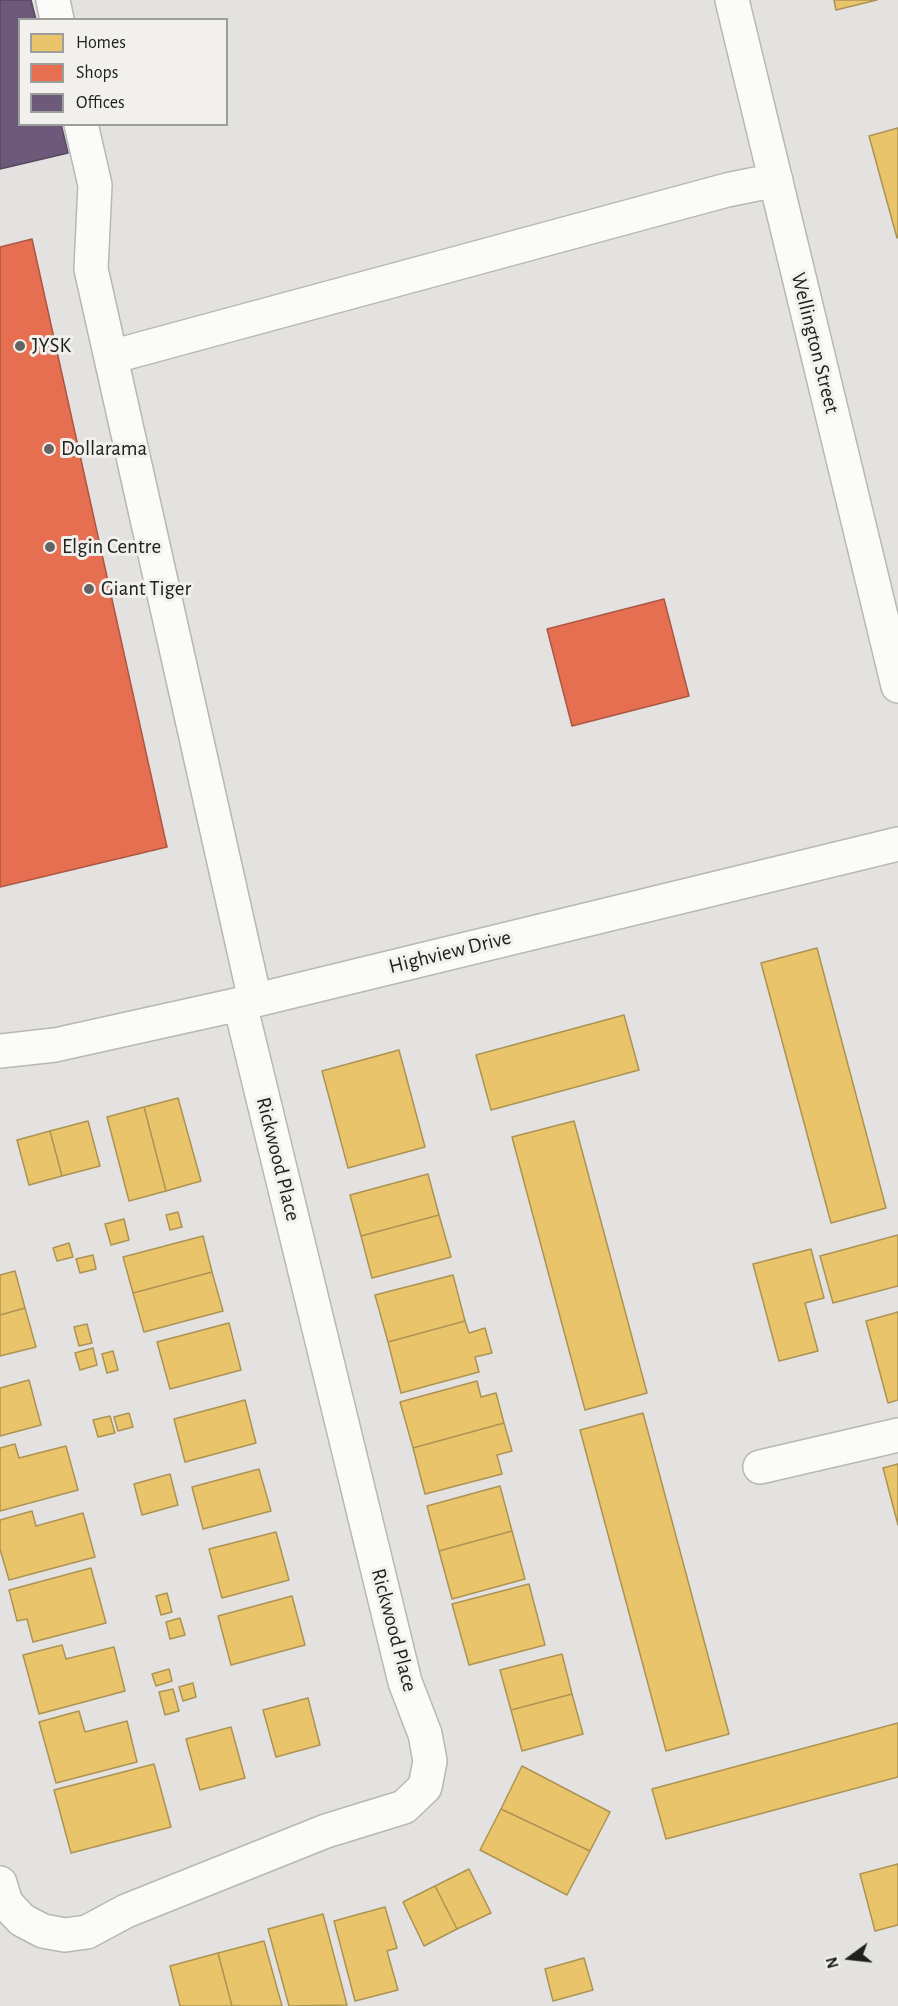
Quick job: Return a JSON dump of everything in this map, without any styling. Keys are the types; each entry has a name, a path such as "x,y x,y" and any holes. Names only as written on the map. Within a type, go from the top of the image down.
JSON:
{"street":[{"path":"53,0 57,18"},
{"name":"Wellington Street","path":"732,0 898,686"},
{"name":"Rickwood Place","path":"0,1883 6,1903 22,1920 43,1931 65,1935 87,1932 126,1911 326,1831 404,1807 425,1787 430,1761 425,1734 405,1682 247,1002 92,269 95,185 81,126"},
{"path":"111,357 727,190 776,180"},
{"name":"Highview Drive","path":"0,1051 55,1046 247,1002 898,844"},
{"path":"760,1467 898,1435"}],"building: Homes":[{"path":"834,0 877,0 836,10"},
{"path":"898,128 898,237 897,238 869,136"},
{"path":"817,948 886,1208 831,1223 761,963"},
{"path":"624,1015 639,1070 491,1110 476,1055"},
{"path":"399,1050 425,1147 348,1168 322,1071"},
{"path":"178,1098 201,1181 166,1191 144,1107"},
{"path":"144,1107 166,1191 129,1201 107,1117"},
{"path":"88,1121 100,1166 62,1176 50,1131"},
{"path":"574,1121 647,1393 585,1410 512,1137"},
{"path":"50,1131 62,1176 29,1185 17,1140"},
{"path":"428,1174 439,1215 361,1236 350,1195"},
{"path":"178,1212 182,1227 170,1230 166,1215"},
{"path":"439,1215 451,1257 372,1278 361,1236"},
{"path":"124,1219 129,1240 111,1245 105,1224"},
{"path":"898,1235 898,1286 833,1303 820,1256"},
{"path":"203,1236 212,1272 133,1293 123,1257"},
{"path":"69,1243 73,1257 57,1261 53,1248"},
{"path":"811,1249 824,1298 805,1303 818,1351 779,1361 753,1264"},
{"path":"93,1255 96,1269 80,1273 76,1259"},
{"path":"15,1271 25,1308 0,1315 0,1275"},
{"path":"212,1272 223,1311 144,1332 133,1293"},
{"path":"453,1275 465,1321 388,1342 375,1295"},
{"path":"25,1308 36,1347 0,1356 0,1315"},
{"path":"898,1312 898,1400 888,1403 866,1321"},
{"path":"465,1321 469,1333 485,1328 492,1353 475,1357 479,1372 401,1393 388,1342"},
{"path":"229,1323 241,1370 170,1389 157,1342"},
{"path":"87,1324 92,1343 79,1346 74,1327"},
{"path":"93,1348 97,1365 80,1370 75,1353"},
{"path":"113,1351 118,1370 107,1373 102,1354"},
{"path":"29,1380 41,1425 0,1436 0,1388"},
{"path":"477,1381 481,1397 496,1393 504,1423 413,1448 400,1402"},
{"path":"245,1400 256,1443 185,1462 174,1419"},
{"path":"129,1413 133,1427 118,1431 114,1417"},
{"path":"643,1413 729,1734 666,1751 580,1430"},
{"path":"110,1416 115,1433 98,1437 93,1420"},
{"path":"504,1423 512,1451 497,1455 502,1474 425,1494 413,1448"},
{"path":"15,1444 19,1458 66,1446 78,1490 0,1511 0,1448"},
{"path":"898,1464 898,1525 883,1468"},
{"path":"259,1469 271,1511 203,1529 192,1487"},
{"path":"170,1474 178,1505 142,1515 134,1484"},
{"path":"500,1486 512,1531 439,1551 427,1506"},
{"path":"32,1511 36,1526 83,1513 95,1557 9,1580 0,1549 0,1520"},
{"path":"512,1531 525,1579 452,1599 439,1551"},
{"path":"276,1532 289,1580 222,1598 209,1549"},
{"path":"91,1568 106,1623 33,1642 27,1619 17,1621 9,1590"},
{"path":"529,1584 545,1645 469,1665 452,1604"},
{"path":"167,1593 172,1612 161,1615 156,1596"},
{"path":"292,1596 305,1645 231,1665 218,1616"},
{"path":"180,1618 185,1635 170,1639 166,1622"},
{"path":"62,1645 66,1659 114,1647 125,1691 39,1714 23,1655"},
{"path":"562,1654 572,1694 511,1710 500,1670"},
{"path":"169,1669 172,1681 156,1686 152,1674"},
{"path":"193,1683 196,1697 183,1701 179,1687"},
{"path":"173,1689 179,1711 165,1715 159,1692"},
{"path":"572,1694 583,1734 522,1751 511,1710"},
{"path":"308,1698 320,1745 276,1757 263,1710"},
{"path":"79,1711 85,1732 127,1721 137,1762 56,1783 39,1722"},
{"path":"898,1723 898,1777 666,1839 652,1789"},
{"path":"231,1727 245,1778 200,1790 186,1739"},
{"path":"154,1764 171,1827 71,1853 54,1790"},
{"path":"522,1766 610,1812 590,1851 501,1809"},
{"path":"501,1809 590,1851 567,1895 480,1850"},
{"path":"898,1864 898,1925 875,1931 860,1874"},
{"path":"469,1869 491,1913 457,1929 435,1886"},
{"path":"435,1886 457,1929 424,1946 403,1902"},
{"path":"385,1907 397,1948 387,1951 398,1990 355,2001 334,1921"},
{"path":"323,1914 347,2005 289,2006 268,1929"},
{"path":"264,1941 282,2006 232,2006 218,1953"},
{"path":"218,1953 232,2006 180,2006 170,1966"},
{"path":"584,1958 593,1990 553,2001 545,1969"}],"building: Shops":[{"name":"Elgin Centre","path":"32,239 167,847 0,887 0,247"},
{"path":"664,599 689,696 572,726 547,629"}],"building: Offices":[{"path":"0,0 31,0 36,18 18,18 18,126 61,126 68,153 0,169"}],"place":[{"name":"JYSK","path":"20,346"},
{"name":"Dollarama","path":"49,449"},
{"name":"Elgin Centre","path":"50,547"},
{"name":"Giant Tiger","path":"89,589"}]}
